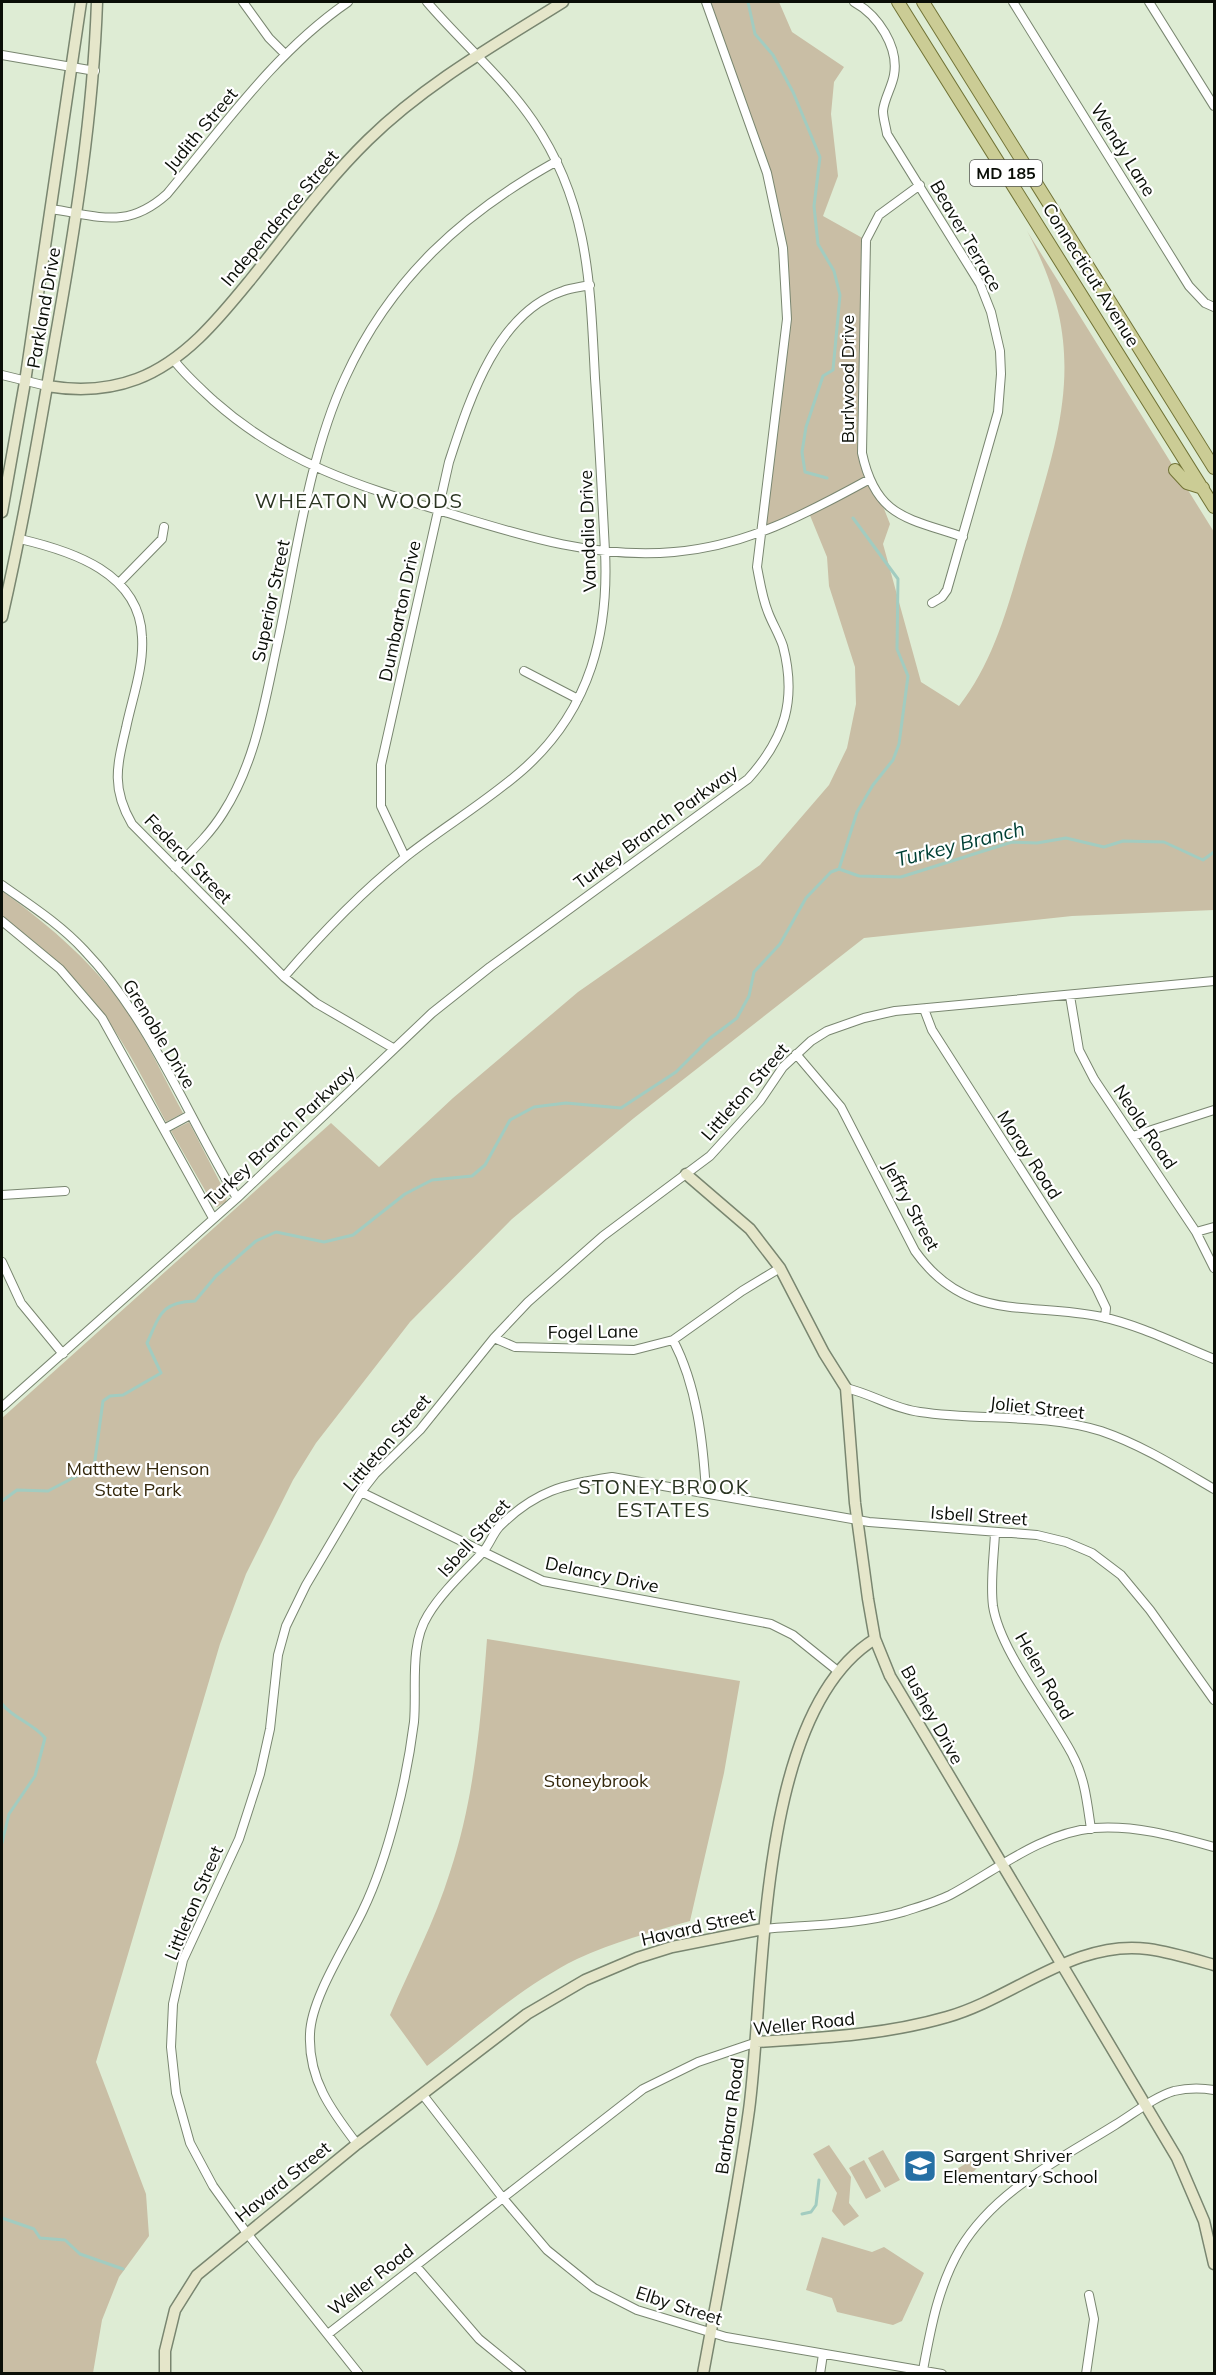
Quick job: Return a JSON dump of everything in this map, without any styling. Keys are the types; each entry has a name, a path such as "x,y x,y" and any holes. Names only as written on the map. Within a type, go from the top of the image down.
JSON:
{"main road":[{"name":"Connecticut Avenue","path":"898,2 1213,504"},
{"name":"Connecticut Avenue","path":"923,2 1215,468"},
{"path":"1157,414 1174,404"},
{"path":"1175,470 1187,483 1203,488"}],"street":[{"name":"Parkland Drive","path":"2,512 25,382 81,2"},
{"name":"Parkland Drive","path":"2,617 20,539 78,213 95,71 97,2"},
{"path":"243,2 269,38 285,54"},
{"name":"Judith Street","path":"51,209 115,219 134,216 151,208 167,194 285,54 321,20 348,2"},
{"name":"Vandalia Drive","path":"284,977 334,920 405,857 527,766 553,738 578,699 591,669 603,627 607,593 605,551 590,285 584,236 572,196 557,161 517,100 427,2"},
{"name":"Independence Street","path":"2,375 25,382 69,390 105,388 138,379 173,359 223,312 368,140 424,91 563,2"},
{"name":"Turkey Branch Parkway","path":"2,1407 237,1198 432,1013 490,967 748,778 765,760 777,741 785,719 789,697 782,645 761,592 757,567 759,534 787,319 783,248 766,173 706,2"},
{"name":"Beaver Terrace","path":"854,2 865,8 875,20 888,38 896,58 894,76 883,111 887,134 980,284 991,312 1000,351 998,412 947,590 942,597 932,603"},
{"name":"Wendy Lane","path":"1013,2 1189,285 1205,303 1215,307"},
{"path":"1149,2 1215,106"},
{"path":"2,55 95,71"},
{"name":"Superior Street","path":"175,868 222,814 250,759 315,468 345,377 372,328 399,289 430,251 462,223 514,185 557,161"},
{"name":"Burlwood Drive","path":"920,185 879,215 866,240 862,453 868,480 879,497 897,515 963,537"},
{"name":"Dumbarton Drive","path":"405,857 381,806 381,765 438,510 462,422 498,344 514,325 541,302 562,291 590,285"},
{"path":"173,359 183,374 240,424 272,446 315,468 349,482 536,540 637,554 675,552 759,534 809,513 868,480"},
{"path":"119,583 162,539 164,527"},
{"name":"Federal Street","path":"20,539 55,547 98,566 119,583 136,608 142,638 141,661 116,771 118,795 132,825 284,977 316,1003 393,1048"},
{"path":"524,671 578,699"},
{"name":"Grenoble Drive","path":"2,885 59,926 84,950 111,982 148,1039 237,1198"},
{"path":"2,921 42,952 77,987 102,1018 213,1218"},
{"name":"Littleton Street","path":"359,2373 246,2232 213,2186 190,2143 176,2093 171,2047 173,2004 183,1960 239,1839 260,1774 270,1729 278,1655 286,1626 306,1585 361,1492 375,1474 420,1430 494,1338 570,1264 686,1174 737,1129 783,1067 796,1054 827,1031 895,1011 1215,981"},
{"name":"Neola Road","path":"1070,996 1079,1050 1094,1079 1196,1232 1215,1268"},
{"name":"Moray Road","path":"924,1009 932,1030 1096,1287 1106,1308 1106,1318"},
{"name":"Jeffry Street","path":"796,1054 841,1107 915,1251 924,1265 945,1284 982,1303 1075,1312 1106,1318 1215,1359"},
{"path":"1133,1136 1215,1110"},
{"path":"164,1129 190,1115"},
{"name":"Bushey Drive","path":"686,1174 750,1229 780,1268 824,1353 846,1388 857,1519 875,1639 904,1703 1177,2158 1204,2221 1215,2264"},
{"path":"2,1195 65,1191"},
{"path":"1196,1232 1215,1227"},
{"path":"2,1262 21,1303 63,1354"},
{"name":"Fogel Lane","path":"494,1338 515,1347 634,1350 673,1340 742,1291 780,1268"},
{"path":"673,1340 687,1367 704,1462 706,1492"},
{"name":"Joliet Street","path":"846,1388 890,1405 919,1412 1053,1422 1099,1431 1134,1444 1215,1489"},
{"name":"Isbell Street","path":"357,2144 319,2089 312,2067 310,2034 314,2008 364,1907 396,1816 414,1721 420,1631 435,1605 471,1562 482,1553 497,1529 525,1503 553,1488 612,1477 869,1522 1037,1535 1066,1542 1092,1553 1121,1575 1150,1610 1215,1700"},
{"name":"Delancy Drive","path":"361,1492 543,1581 771,1624 793,1635 839,1672"},
{"name":"Helen Road","path":"995,1533 992,1591 997,1620 1010,1649 1073,1755 1088,1798 1092,1828"},
{"name":"Barbara Road","path":"703,2373 749,2113 757,2042 763,1929 795,1752 814,1710 839,1672 859,1649 875,1639"},
{"name":"Havard Street","path":"165,2373 169,2330 175,2310 197,2275 246,2232 357,2144 527,2014 585,1980 636,1958 672,1947 763,1929 857,1921 901,1912 948,1896 1046,1842 1092,1828 1120,1827 1160,1832 1215,1847"},
{"name":"Weller Road","path":"328,2334 643,2089 698,2061 757,2042 853,2036 916,2026 988,2002 1061,1965 1108,1950 1146,1948 1215,1965"},
{"path":"923,2370 932,2319 941,2286 961,2247 992,2207 1028,2178 1173,2091 1202,2088 1215,2091"},
{"name":"Elby Street","path":"423,2095 502,2197 547,2250 594,2288 637,2310 726,2337 942,2373"},
{"path":"416,2266 479,2339 522,2373"},
{"path":"1086,2373 1094,2319 1089,2295"},
{"path":"820,2373 823,2354"}],"green space":[{"name":"Matthew Henson State Park","path":"706,2 779,2 792,32 844,67 834,82 831,114 838,176 823,216 866,240 862,453 890,524 883,544 921,682 959,706 982,671 999,632 1012,593 1058,430 1063,392 1064,354 1059,315 1047,275 1027,231 1214,532 1214,910 1072,916 864,938 634,1118 512,1219 410,1322 316,1443 293,1480 246,1574 220,1644 96,2062 146,2194 149,2236 119,2277 102,2320 93,2373 2,2373 2,1418 331,1123 379,1167 453,1098 578,992 760,865 829,785 847,748 856,704 855,667 829,586 827,557 809,513 759,534 787,319 777,210"},
{"path":"2,891 75,951 122,1004 142,1035 183,1113 166,1122 128,1051 91,997 55,960 2,917"},
{"path":"189,1122 227,1196 226,1202 217,1207 214,1206 171,1131"},
{"name":"Stoneybrook","path":"487,1639 740,1681 724,1773 690,1921 604,1947 557,1970 499,2009 427,2066 390,2015 437,1908 459,1844 476,1757"},
{"path":"829,2145 851,2177 849,2203 859,2216 844,2226 832,2211 837,2193 813,2154"},
{"path":"883,2150 900,2180 885,2188 868,2158"},
{"path":"864,2160 881,2191 866,2199 849,2168"},
{"path":"972,2160 977,2168 960,2186 950,2173"},
{"path":"822,2237 872,2252 884,2247 924,2273 902,2321 893,2325 837,2312 832,2298 806,2290"}],"waterway":[{"path":"748,2 755,34 773,55 793,92 820,157 814,206 818,244 834,271 840,295 833,370 823,376 806,427 802,452 805,472 827,478"},
{"path":"839,869 857,812 873,785 893,760 899,744 908,676 897,649 898,579 853,518"},
{"name":"Turkey Branch","path":"2,1501 17,1490 48,1491 94,1467 103,1401 110,1396 123,1395 161,1373 147,1343 163,1312 175,1304 195,1301 216,1276 256,1241 276,1232 324,1242 353,1235 405,1194 432,1180 472,1176 485,1165 510,1120 534,1107 566,1103 621,1108 676,1072 709,1039 737,1018 749,996 754,972 780,944 806,898 831,872 839,869 859,876 901,877 1012,842 1037,843 1066,838 1104,847 1123,841 1164,842 1203,860 1214,852"},
{"name":"Turkey Branch","path":"2,1704 45,1738 35,1776 9,1814 2,1843"},
{"path":"802,2214 811,2212 816,2205 819,2180"},
{"path":"2,2218 34,2229 40,2238 65,2240 80,2254 123,2269"}],"place":[{"name":"Sargent Shriver Elementary School","path":"920,2166"}],"district":[{"name":"WHEATON WOODS","path":"359,501"},
{"name":"STONEY BROOK ESTATES","path":"664,1498"}]}
